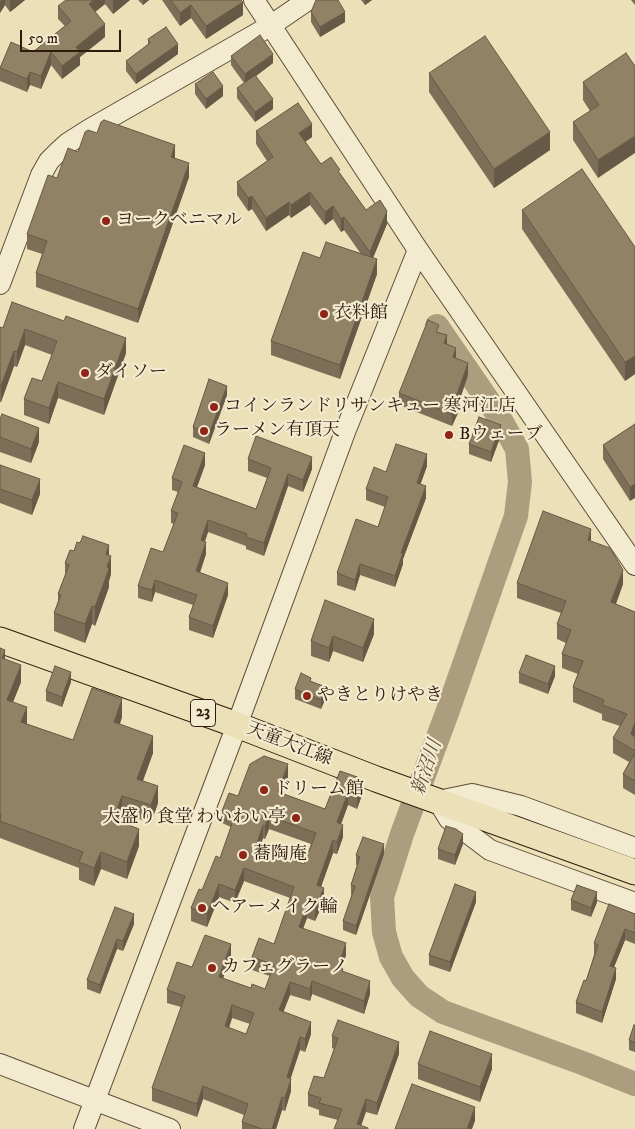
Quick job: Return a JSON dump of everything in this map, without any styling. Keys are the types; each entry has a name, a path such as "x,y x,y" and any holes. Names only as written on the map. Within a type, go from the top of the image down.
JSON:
{"main road":[{"name":"天童大江線","path":"0,640 635,872"}],"street":[{"path":"254,0 418,250 635,565"},
{"path":"0,284 41,175 58,152 90,128 270,26 308,0"},
{"path":"84,1129 237,725 345,432 418,250"},
{"path":"424,796 472,794 520,806 635,848"},
{"path":"424,796 449,819 490,850 635,903"},
{"path":"0,1064 170,1129"}],"building":[{"path":"66,0 94,0 89,4 105,24 76,47 80,52 62,66 51,52 41,76 30,72 27,79 0,68 11,42 33,52 71,21 58,6"},
{"path":"171,0 241,0 243,2 206,26 191,5 180,13"},
{"path":"316,0 338,0 345,12 320,27 311,12"},
{"path":"166,27 178,44 136,74 126,61 150,43 148,39"},
{"path":"260,35 273,54 245,74 231,56"},
{"path":"485,36 550,132 494,169 429,73"},
{"path":"626,53 635,66 635,136 598,160 573,122 599,105 583,82"},
{"path":"213,72 223,86 206,99 195,84"},
{"path":"255,75 273,99 255,112 237,88"},
{"path":"298,103 312,124 299,133 321,164 331,157 340,170 338,171 366,210 380,200 387,211 370,252 344,217 341,219 333,206 325,212 310,192 291,205 289,202 266,218 252,196 248,198 237,182 273,157 256,131"},
{"name":"ヨークベニマル","path":"104,120 175,145 171,157 189,163 138,309 36,273 47,241 27,234 48,175 57,178 68,148 78,152 85,132 88,130 97,133 101,122"},
{"path":"582,169 635,247 635,356 625,362 522,210"},
{"name":"衣料館","path":"326,242 377,259 340,365 271,341 303,252 320,258"},
{"path":"12,302 64,321 66,316 126,338 104,399 58,382 49,408 24,399 32,378 42,381 57,341 25,329 17,352 14,351 0,386 0,327 3,328"},
{"path":"428,320 439,325 436,332 447,335 444,343 456,348 453,357 468,363 455,400 458,401 452,414 399,393"},
{"path":"209,379 227,386 209,434 193,427"},
{"path":"2,414 39,428 31,449 0,437 0,419"},
{"path":"479,417 501,425 491,452 469,444"},
{"path":"635,424 635,484 630,487 603,445"},
{"path":"256,436 312,457 303,480 288,474 264,543 246,537 247,534 208,520 201,540 206,542 196,571 228,583 213,626 189,617 197,595 155,580 152,590 138,586 151,548 163,552 178,513 171,511 182,482 172,478 184,445 205,453 193,486 256,509 271,468 248,459"},
{"path":"396,444 427,454 417,483 426,486 401,553 403,553 395,576 360,564 355,580 337,573 356,519 378,527 388,497 366,489 374,467 386,472"},
{"path":"0,465 40,479 32,500 0,489"},
{"path":"543,511 591,529 588,540 610,548 623,570 611,602 635,612 635,722 631,734 635,737 635,751 613,738 627,714 602,705 604,700 573,687 583,661 562,654 571,630 557,624 566,601 517,583"},
{"path":"83,536 109,545 106,554 111,556 107,567 109,569 95,607 92,606 85,624 54,613 61,595 58,594 69,565 65,563 70,550 74,551 77,542 80,543"},
{"path":"325,600 374,619 363,648 333,636 329,648 311,641"},
{"path":"0,648 5,650 2,658 21,665 7,700 27,707 21,722 73,740 92,688 122,699 114,722 153,736 137,779 158,786 151,805 122,796 113,819 139,829 127,862 101,852 94,868 79,862 83,852 0,821"},
{"path":"526,655 555,666 548,684 519,673"},
{"path":"55,666 71,672 62,697 46,691"},
{"path":"301,673 311,678 310,681 326,687 321,700 295,689"},
{"path":"635,753 635,781 623,774"},
{"path":"264,756 288,764 278,792 325,809 340,771 363,779 357,796 348,793 337,822 343,825 337,842 333,840 317,885 324,888 315,908 307,905 299,927 346,943 338,967 343,969 342,971 370,981 364,1001 312,981 310,989 290,982 279,1010 311,1022 305,1039 300,1037 287,1077 291,1079 285,1098 282,1097 272,1129 262,1129 242,1122 248,1104 203,1086 197,1104 152,1088 185,996 167,990 177,962 192,967 205,935 231,944 219,977 251,988 252,984 265,989 274,965 252,957 259,938 274,944 294,887 244,868 235,890 219,884 207,914 191,908 199,889 202,890 216,856 220,858 235,815 222,811 229,793 238,796 250,764","holes":["269,816 316,833 304,864 256,846 263,825 265,826","232,1005 254,1013 246,1034 225,1026"]},
{"path":"446,826 456,829 463,834 455,855 438,849"},
{"path":"363,837 384,844 356,926 343,921 355,886 351,885 360,857 356,855"},
{"path":"455,884 476,892 450,962 429,955"},
{"path":"577,885 597,892 591,908 571,900"},
{"path":"609,904 635,914 635,933 625,929 610,966 616,968 602,1012 576,1002 584,980 586,981 598,945 594,943"},
{"path":"115,907 134,914 123,941 117,939 100,985 87,980"},
{"path":"338,1020 399,1042 377,1103 366,1099 357,1124 368,1129 334,1129 342,1109 319,1103 321,1098 308,1094 314,1076 324,1078 338,1038 332,1036"},
{"path":"635,1025 635,1043 629,1040"},
{"path":"430,1031 492,1054 480,1087 418,1064"},
{"path":"412,1084 475,1107 467,1129 395,1129"}],"waterway":[{"name":"新沼川","path":"437,326 498,415 517,449 520,482 516,516 447,713 402,834 382,897 384,932 391,957 403,978 419,996 443,1012 635,1084"}],"place":[{"name":"ヨークベニマル","path":"106,221"},
{"name":"衣料館","path":"324,314"},
{"name":"ダイソー","path":"85,373"},
{"name":"コインランドリサンキュー 寒河江店","path":"214,407"},
{"name":"ラーメン有頂天","path":"204,431"},
{"name":"Bウェーブ","path":"449,435"},
{"name":"やきとりけやき","path":"307,696"},
{"name":"ドリーム館","path":"264,790"},
{"name":"大盛り食堂 わいわい亭","path":"296,818"},
{"name":"蕎陶庵","path":"243,855"},
{"name":"ヘアーメイク輪","path":"202,908"},
{"name":"カフェグラーノ","path":"212,968"}]}
